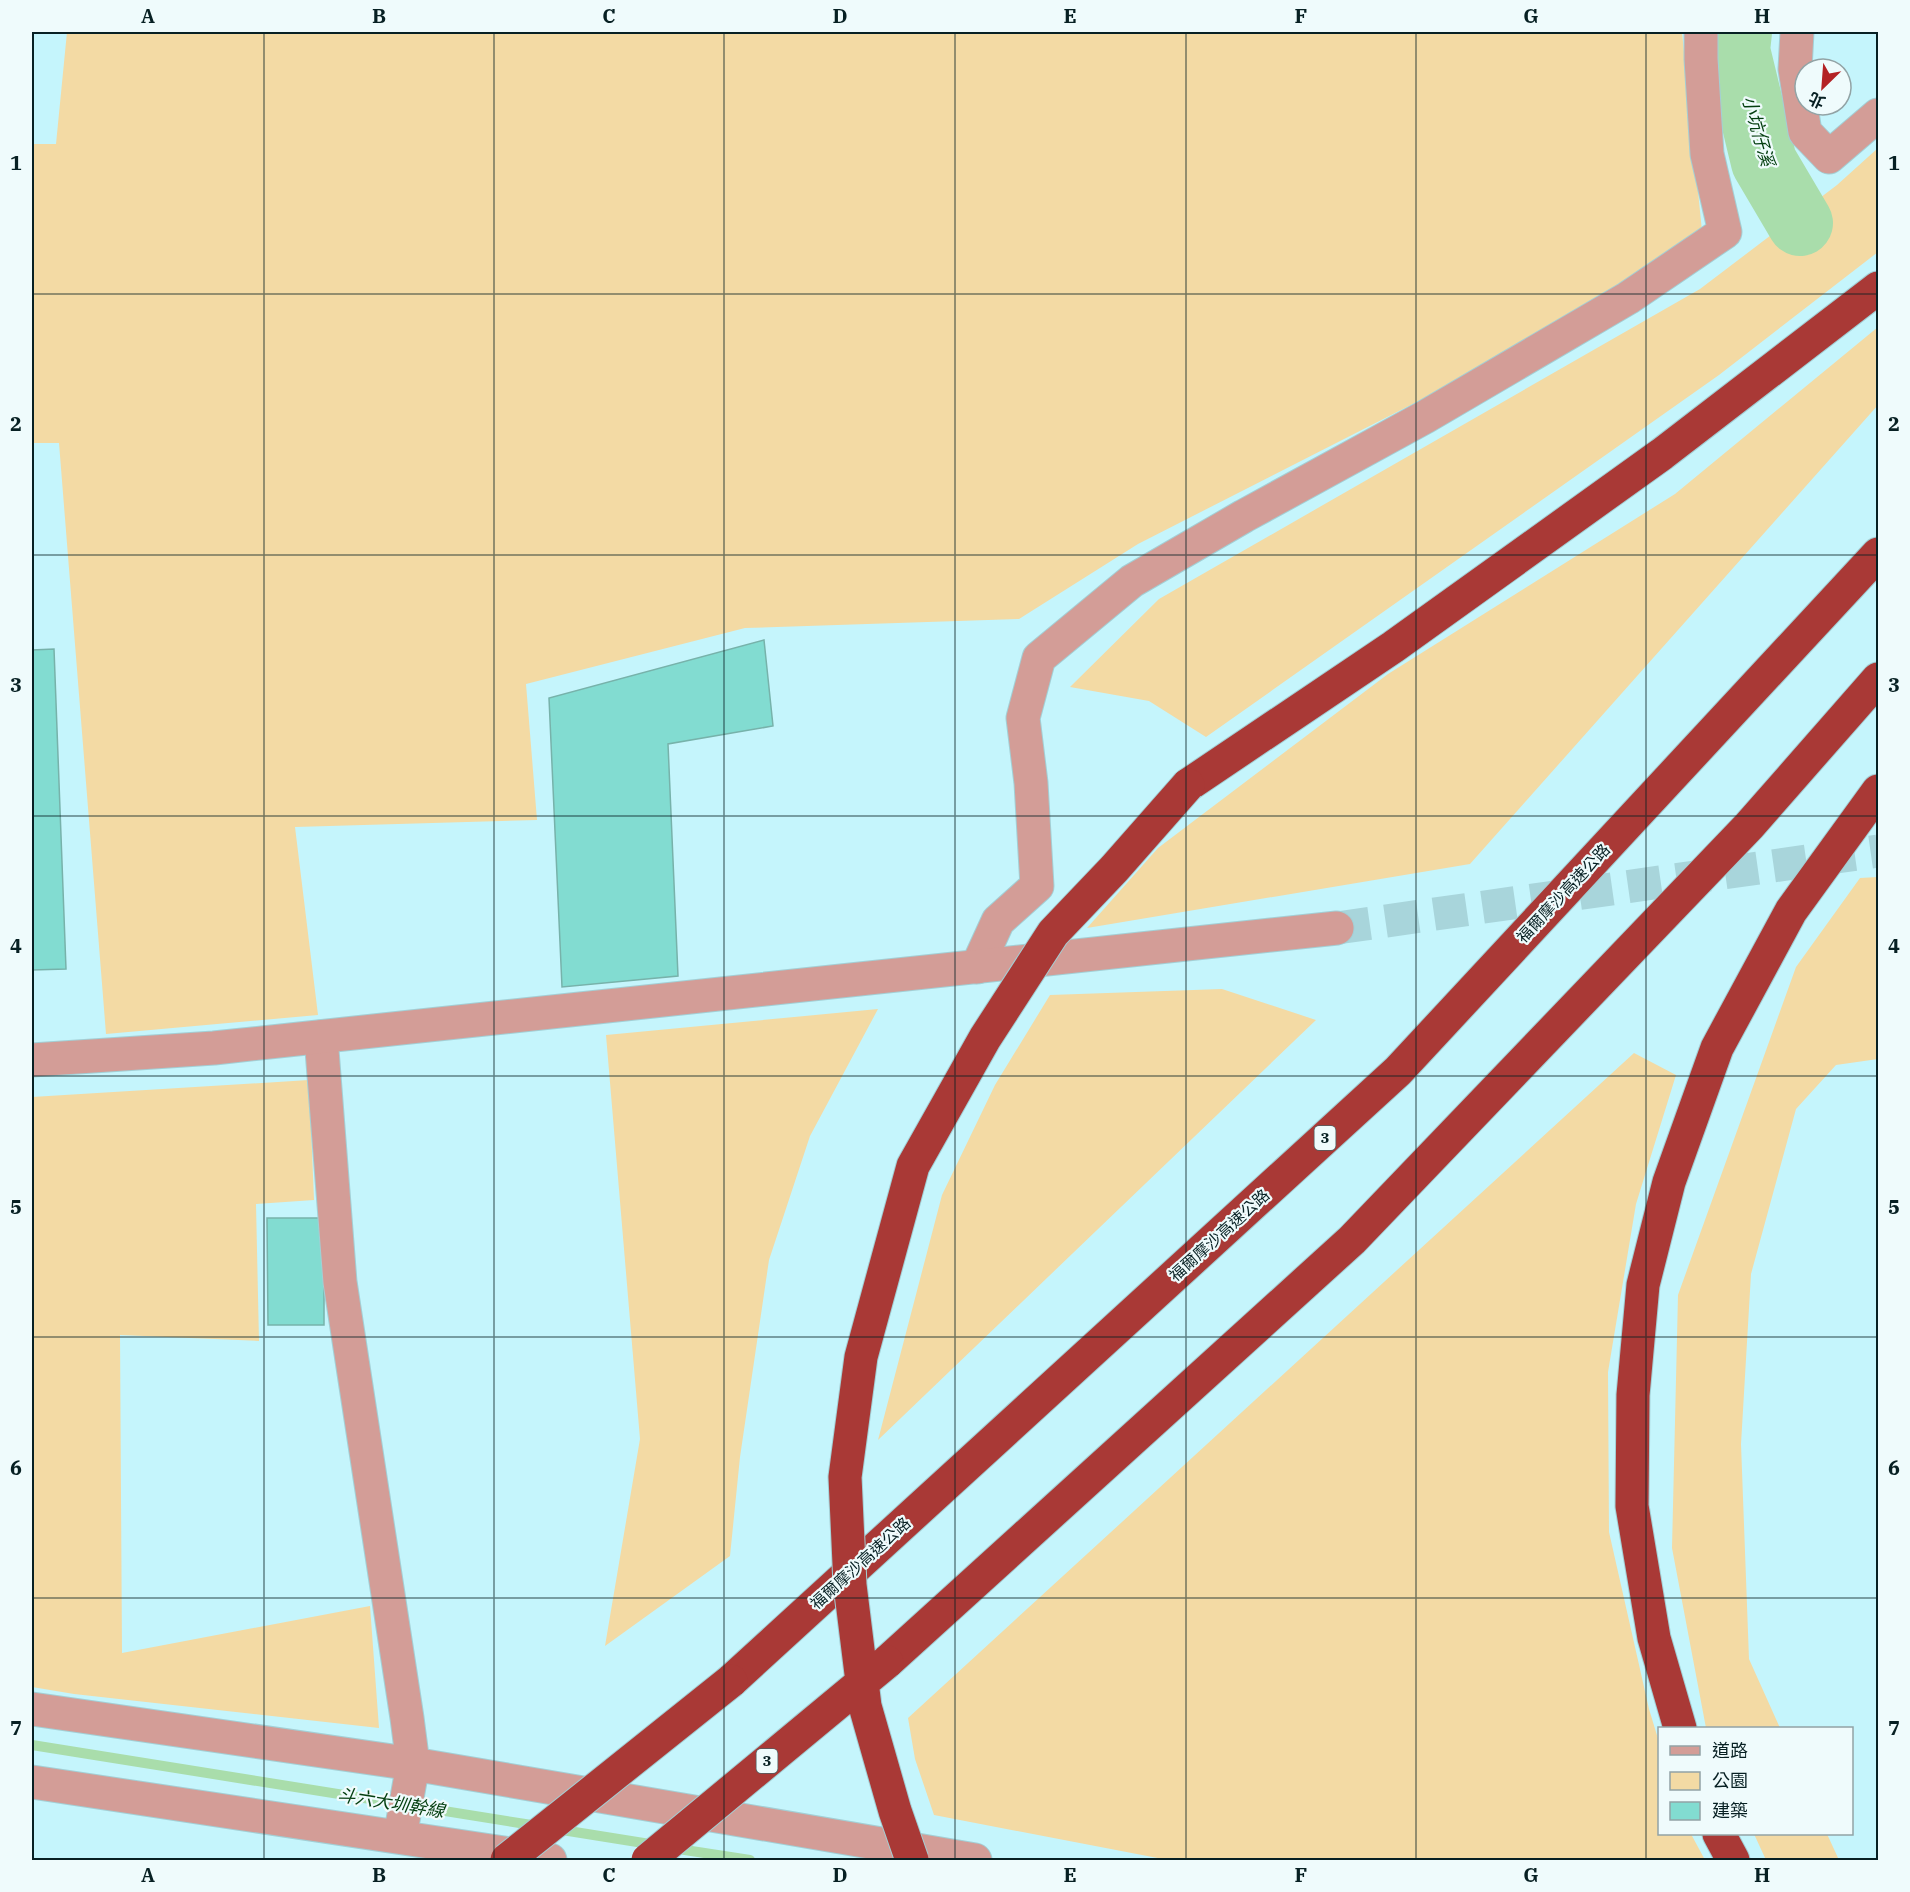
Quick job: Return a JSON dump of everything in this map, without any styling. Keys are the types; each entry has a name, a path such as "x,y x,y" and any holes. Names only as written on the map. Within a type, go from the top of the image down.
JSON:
{"highway":[{"path":"912,1860 866,1706 850,1585 845,1478 861,1357 913,1167 985,1038 1053,933 1188,784 1393,647 1662,454 1878,288"},
{"name":"福爾摩沙高速公路","path":"507,1860 731,1681 1398,1071 1878,554"},
{"name":"3","path":"648,1860 887,1662 1352,1240 1749,826 1878,679"},
{"path":"1680,1727 1654,1638 1632,1506 1633,1395 1643,1285 1669,1182 1717,1048 1791,911 1878,791"},
{"path":"1720,1835 1733,1860"}],"street":[{"path":"977,967 998,921 1037,886 1031,783 1023,718 1039,658 1132,581 1244,516 1425,417 1608,310 1725,232 1707,154 1701,32"},
{"path":"1797,32 1795,69 1805,132 1829,157 1878,115"},
{"path":"32,1060 214,1048 1337,928"},
{"path":"321,1037 340,1282 413,1764 400,1837"},
{"path":"32,1708 413,1764 975,1860"},
{"path":"32,1782 550,1860"}],"green space":[{"path":"67,32 1682,32 1702,231 1552,333 1138,544 1019,619 745,628 526,684 537,820 295,827 318,1015 106,1034 59,443 32,443 32,144 56,144"},
{"path":"1878,148 1878,252 1719,375 1206,737 1149,701 1070,687 1159,599 1700,289 1837,185"},
{"path":"1878,327 1878,405 1470,864 1087,928 1158,848 1388,674 1675,494"},
{"path":"1878,877 1878,1059 1836,1065 1796,1109 1751,1274 1741,1444 1749,1659 1780,1727 1706,1727 1672,1548 1678,1295 1796,967 1860,878"},
{"path":"1222,989 1316,1020 878,1440 942,1195 995,1085 1050,995"},
{"path":"878,1009 810,1136 769,1260 740,1457 730,1556 605,1646 640,1439 606,1035"},
{"path":"1634,1053 1676,1075 1636,1204 1608,1372 1609,1532 1649,1709 1658,1739 1658,1835 1692,1835 1705,1860 1168,1860 934,1815 915,1759 908,1718"},
{"path":"309,1080 314,1200 256,1204 259,1341 120,1335 122,1653 370,1606 379,1728 74,1694 32,1687 32,1097"},
{"path":"1754,1835 1827,1835 1839,1860 1766,1860"}],"building":[{"path":"764,640 773,726 668,744 678,976 562,987 549,698"},
{"path":"54,649 66,969 32,970 32,650"},
{"path":"267,1218 324,1218 324,1325 268,1325"}],"waterway":[{"name":"小坑仔溪","path":"1739,32 1737,50 1764,162 1800,223"},
{"name":"斗六大圳幹線","path":"32,1745 538,1826"},
{"name":"斗六大圳幹線","path":"556,1829 656,1845"},
{"name":"斗六大圳幹線","path":"672,1848 750,1860"}],"tunnel":[{"path":"1337,928 1878,851"}]}
